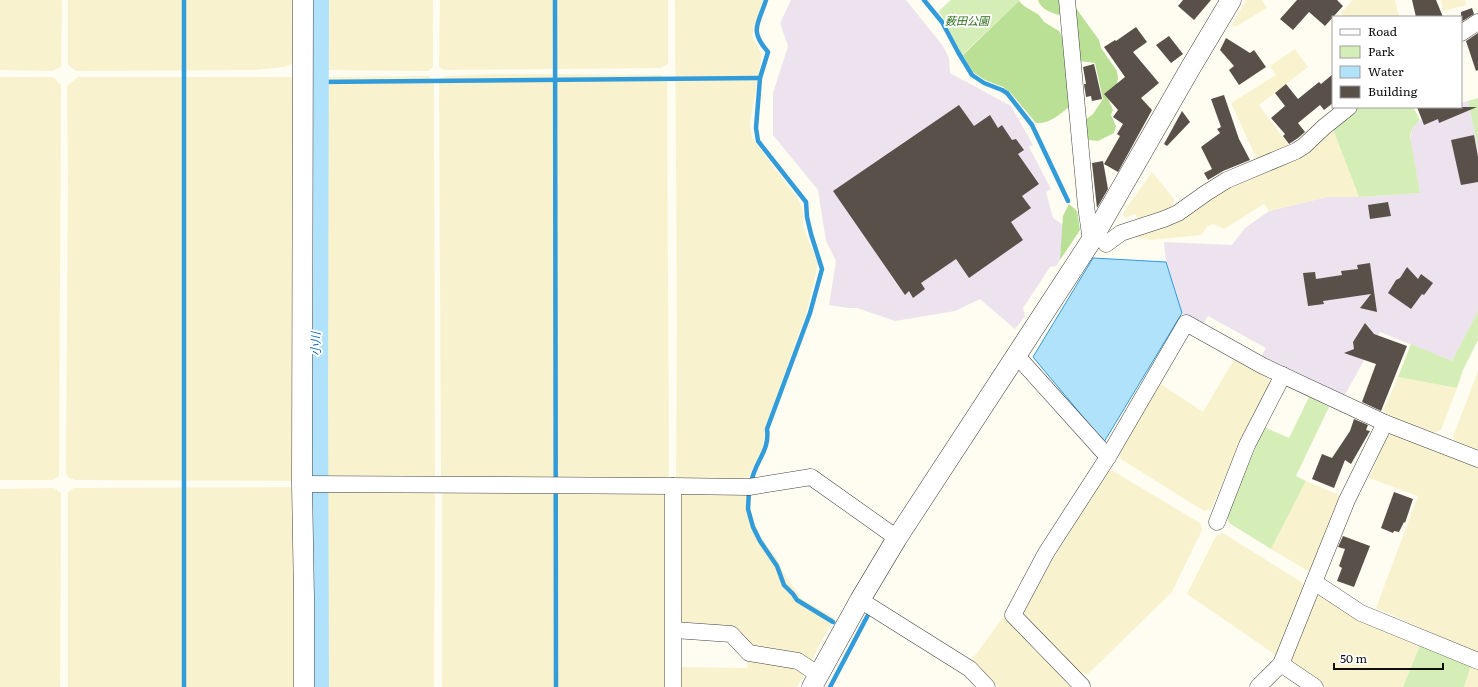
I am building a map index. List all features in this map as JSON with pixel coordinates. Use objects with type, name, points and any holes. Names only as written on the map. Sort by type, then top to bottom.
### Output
[{"type":"street","points":[[303,0],[302,484],[304,687]]},
{"type":"street","points":[[1067,0],[1086,206],[1099,243]]},
{"type":"street","points":[[674,630],[731,634],[749,653],[798,661],[815,681],[896,538],[990,395],[1099,243],[1191,67],[1231,0]]},
{"type":"street","points":[[1462,32],[1478,22]]},
{"type":"street","points":[[1099,243],[1121,233],[1178,213],[1206,192],[1227,180],[1296,151],[1348,108]]},
{"type":"street","points":[[1081,687],[1082,686],[1013,615],[1046,553],[1108,457],[1186,323],[1262,366],[1385,423],[1478,459]]},
{"type":"street","points":[[1017,356],[1108,457]]},
{"type":"street","points":[[1217,522],[1247,445],[1283,375]]},
{"type":"street","points":[[1258,687],[1281,664],[1347,500],[1385,423]]},
{"type":"street","points":[[302,484],[673,486],[749,488],[811,477],[896,538]]},
{"type":"street","points":[[673,486],[673,687]]},
{"type":"street","points":[[1314,582],[1361,613],[1478,661]]},
{"type":"street","points":[[860,600],[970,669],[987,687]]},
{"type":"street","points":[[1281,664],[1315,687]]},
{"type":"shaded area","points":[[0,0],[62,0],[61,67],[52,71],[0,70]]},
{"type":"shaded area","points":[[68,0],[297,0],[297,56],[293,63],[284,67],[255,70],[76,71],[68,65]]},
{"type":"shaded area","points":[[312,0],[433,0],[433,67],[428,71],[311,69]]},
{"type":"shaded area","points":[[440,0],[668,0],[668,64],[660,68],[444,70],[439,67]]},
{"type":"shaded area","points":[[675,0],[763,0],[752,36],[762,55],[750,123],[752,138],[798,199],[803,210],[803,226],[818,264],[807,311],[765,428],[763,447],[749,476],[744,478],[680,483],[676,478],[677,324]]},
{"type":"shaded area","points":[[791,0],[906,0],[943,46],[949,58],[950,73],[1011,106],[1033,145],[1029,147],[1051,189],[1046,192],[1053,218],[1063,225],[1060,260],[1056,266],[1050,267],[1023,308],[1025,316],[1015,329],[980,299],[955,311],[895,321],[857,308],[829,305],[836,261],[826,241],[818,190],[773,135],[773,93],[788,46],[780,23]]},
{"type":"shaded area","points":[[1246,0],[1262,0],[1267,8],[1235,27],[1232,25]]},
{"type":"shaded area","points":[[1353,0],[1395,0],[1399,16],[1343,16],[1341,13]]},
{"type":"shaded area","points":[[1441,0],[1465,0],[1466,5],[1443,11]]},
{"type":"shaded area","points":[[1295,49],[1308,67],[1259,105],[1292,150],[1259,164],[1231,103],[1276,75],[1270,66]]},
{"type":"shaded area","points":[[495,74],[662,75],[667,82],[669,479],[441,477],[439,79],[447,76]]},
{"type":"shaded area","points":[[429,76],[434,83],[435,477],[430,483],[310,480],[312,77]]},
{"type":"shaded area","points":[[0,77],[53,77],[61,85],[59,476],[52,480],[0,480]]},
{"type":"shaded area","points":[[78,77],[290,77],[297,81],[296,477],[290,481],[75,480],[68,477],[66,472],[68,177],[67,86]]},
{"type":"shaded area","points":[[1468,101],[1478,148],[1478,311],[1452,361],[1380,332],[1343,398],[1261,357],[1266,348],[1208,316],[1203,324],[1182,313],[1166,262],[1164,242],[1232,245],[1245,228],[1269,211],[1327,197],[1359,197],[1420,193],[1410,139],[1413,127],[1420,120],[1450,108],[1462,108],[1462,103]]},
{"type":"shaded area","points":[[1331,124],[1359,197],[1327,197],[1269,211],[1264,204],[1224,229],[1213,224],[1208,226],[1201,235],[1151,240],[1133,237]]},
{"type":"shaded area","points":[[1152,172],[1174,199],[1173,211],[1141,223],[1135,214],[1125,218],[1123,213]]},
{"type":"shaded area","points":[[1235,358],[1267,377],[1270,384],[1235,455],[1211,509],[1204,511],[1121,459],[1119,452],[1159,383],[1203,412]]},
{"type":"shaded area","points":[[1478,371],[1478,452],[1455,442],[1453,437]]},
{"type":"shaded area","points":[[1398,377],[1457,388],[1441,430],[1431,434],[1382,414]]},
{"type":"shaded area","points":[[1394,433],[1478,466],[1478,653],[1376,608],[1418,496],[1369,478],[1387,436]]},
{"type":"shaded area","points":[[1106,471],[1113,471],[1200,523],[1202,530],[1172,592],[1088,674],[1078,673],[1024,618],[1023,609]]},
{"type":"shaded area","points":[[1306,481],[1344,497],[1313,569],[1308,571],[1271,549]]},
{"type":"shaded area","points":[[291,487],[296,494],[297,687],[68,687],[68,492],[74,488]]},
{"type":"shaded area","points":[[54,488],[61,493],[60,687],[0,687],[0,489]]},
{"type":"shaded area","points":[[433,489],[435,496],[434,687],[310,687],[312,490]]},
{"type":"shaded area","points":[[684,490],[752,493],[750,510],[760,536],[777,559],[783,572],[802,599],[834,618],[809,665],[679,628],[675,495]]},
{"type":"shaded area","points":[[443,491],[665,491],[670,498],[670,687],[442,687]]},
{"type":"shaded area","points":[[1223,533],[1303,583],[1306,589],[1280,658],[1187,594],[1216,536]]},
{"type":"shaded area","points":[[1320,595],[1420,645],[1403,687],[1324,687],[1293,665],[1290,655],[1314,596]]},
{"type":"shaded area","points":[[1004,616],[1072,684],[1072,687],[998,687],[971,661]]},
{"type":"shaded area","points":[[748,658],[790,663],[805,672],[797,687],[677,687],[677,667],[747,668]]},
{"type":"shaded area","points":[[1471,665],[1478,668],[1478,687],[1464,687]]},
{"type":"green space","name":"薮田公園","points":[[951,0],[1020,0],[962,55],[939,11]]},
{"type":"green space","points":[[1038,0],[1061,0],[1062,16],[1045,9]]},
{"type":"green space","points":[[1019,1],[1024,6],[1039,15],[1044,22],[1059,31],[1066,44],[1067,92],[1070,97],[1069,107],[1054,118],[1041,123],[1036,123],[1010,92],[1003,87],[985,80],[973,72],[963,55]]},
{"type":"green space","points":[[1073,4],[1099,40],[1101,48],[1117,71],[1118,78],[1115,94],[1109,101],[1113,110],[1111,115],[1116,126],[1114,133],[1098,141],[1089,140],[1085,134],[1083,122],[1093,114],[1103,99],[1095,63],[1080,61]]},
{"type":"green space","points":[[1478,98],[1478,148],[1468,101]]},
{"type":"green space","points":[[1352,108],[1414,108],[1420,120],[1413,127],[1410,136],[1420,193],[1359,197],[1331,124]]},
{"type":"green space","points":[[1069,204],[1077,211],[1080,230],[1060,260],[1063,216]]},
{"type":"green space","points":[[1478,311],[1478,340],[1463,370],[1457,388],[1398,377],[1411,344],[1452,361]]},
{"type":"green space","points":[[1309,397],[1329,407],[1296,476],[1306,481],[1271,549],[1229,523],[1227,516],[1264,427],[1289,438]]},
{"type":"green space","points":[[1420,645],[1471,665],[1464,687],[1403,687]]},
{"type":"water","points":[[1093,258],[1166,262],[1182,313],[1104,442],[1033,357]]},
{"type":"building","points":[[1183,0],[1211,0],[1194,20],[1178,6]]},
{"type":"building","points":[[1297,0],[1337,0],[1343,6],[1334,16],[1332,16],[1332,18],[1325,26],[1309,12],[1293,30],[1280,19]]},
{"type":"building","points":[[1412,0],[1436,0],[1443,16],[1416,16]]},
{"type":"building","points":[[1472,8],[1474,14],[1462,21],[1461,12]]},
{"type":"building","points":[[1136,27],[1147,42],[1133,52],[1159,83],[1141,98],[1152,110],[1118,172],[1104,164],[1120,136],[1117,134],[1123,124],[1113,117],[1118,110],[1104,94],[1125,77],[1104,47],[1115,40],[1116,41]]},
{"type":"building","points":[[1478,33],[1478,70],[1476,71],[1466,41]]},
{"type":"building","points":[[1169,36],[1183,54],[1171,63],[1156,45]]},
{"type":"building","points":[[1226,38],[1250,53],[1254,50],[1266,67],[1239,85],[1229,70],[1234,66],[1220,50]]},
{"type":"building","points":[[1094,64],[1102,99],[1092,101],[1091,96],[1086,97],[1084,84],[1086,84],[1083,67]]},
{"type":"building","points":[[1332,75],[1332,104],[1324,110],[1320,105],[1298,123],[1305,132],[1289,144],[1283,136],[1285,134],[1271,118],[1285,106],[1275,93],[1286,84],[1298,99],[1319,82],[1321,84]]},
{"type":"building","points":[[1224,95],[1239,139],[1250,160],[1223,171],[1208,180],[1204,173],[1212,169],[1201,147],[1220,133],[1217,129],[1221,127],[1211,99]]},
{"type":"building","points":[[959,105],[974,126],[990,115],[998,128],[1002,125],[1012,140],[1016,139],[1024,150],[1018,154],[1039,184],[1022,196],[1031,208],[1011,222],[1023,240],[969,278],[956,259],[921,283],[925,289],[913,298],[909,291],[905,295],[833,191]]},
{"type":"building","points":[[1477,107],[1439,123],[1438,119],[1424,125],[1417,108]]},
{"type":"building","points":[[1182,111],[1190,122],[1167,146],[1164,144]]},
{"type":"building","points":[[1474,135],[1478,157],[1478,182],[1461,185],[1451,140]]},
{"type":"building","points":[[1103,161],[1108,189],[1097,208],[1092,163]]},
{"type":"building","points":[[1388,202],[1391,216],[1370,219],[1368,205]]},
{"type":"building","points":[[1370,263],[1377,312],[1360,308],[1371,294],[1323,301],[1324,304],[1308,306],[1303,273],[1315,272],[1316,279],[1342,275],[1341,271],[1358,269],[1357,265]]},
{"type":"building","points":[[1407,267],[1418,279],[1421,274],[1433,283],[1424,295],[1422,294],[1411,309],[1388,293],[1396,280],[1400,278]]},
{"type":"building","points":[[1365,323],[1374,334],[1407,346],[1381,411],[1362,402],[1376,364],[1344,353],[1354,349],[1353,342]]},
{"type":"building","points":[[1354,419],[1368,425],[1366,430],[1370,431],[1351,464],[1345,460],[1334,488],[1312,479],[1322,454],[1332,458],[1350,431]]},
{"type":"building","points":[[1394,492],[1413,499],[1405,523],[1404,522],[1399,532],[1394,531],[1393,533],[1381,528]]},
{"type":"building","points":[[1343,536],[1370,546],[1354,587],[1337,581],[1342,568],[1339,566],[1345,549],[1338,547]]},
{"type":"waterway","points":[[184,0],[184,687]]},
{"type":"waterway","name":"小川","points":[[316,0],[316,687]]},
{"type":"waterway","points":[[555,0],[556,687]]},
{"type":"waterway","points":[[751,483],[766,444],[767,429],[810,313],[822,269],[811,234],[807,217],[806,202],[758,141],[756,128],[760,78],[768,52],[759,38],[757,27],[766,0]]},
{"type":"waterway","points":[[924,0],[942,22],[972,75],[984,83],[1007,93],[1032,125],[1068,201]]},
{"type":"waterway","points":[[316,82],[760,78]]},
{"type":"waterway","points":[[749,490],[748,509],[753,527],[760,541],[777,566],[784,585],[797,600],[833,622]]},
{"type":"waterway","points":[[830,687],[868,615]]}]
